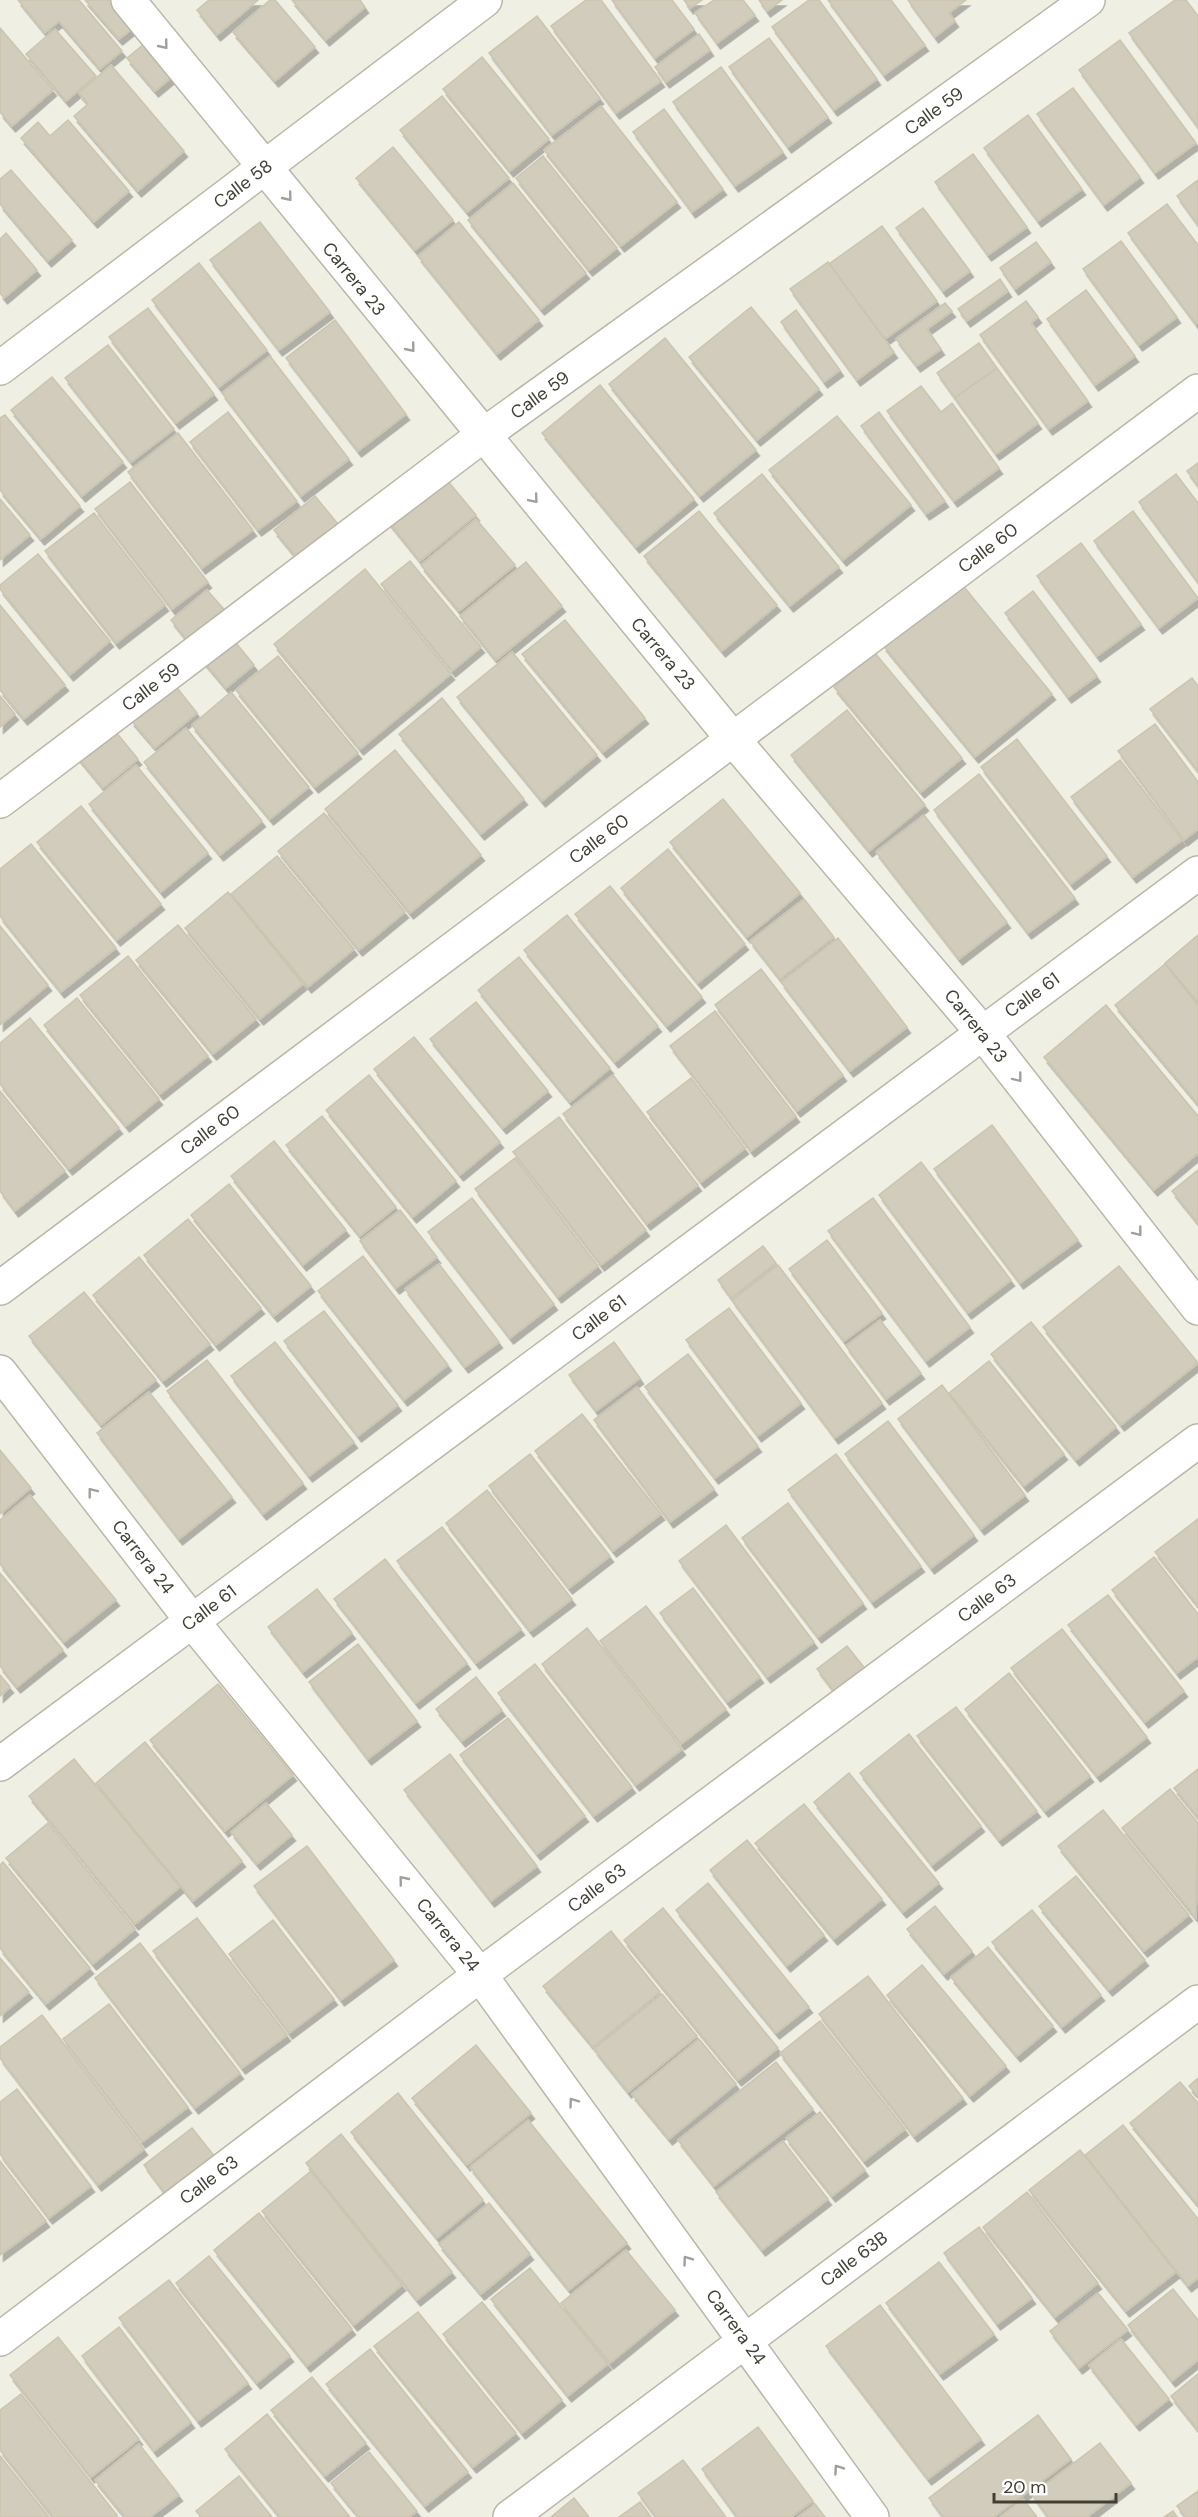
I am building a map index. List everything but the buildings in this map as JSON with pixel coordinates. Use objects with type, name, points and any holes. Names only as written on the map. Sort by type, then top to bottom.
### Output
[{"type":"street","name":"Carrera 23","points":[[128,0],[482,436],[732,738],[982,1032],[1198,1308]]},
{"type":"street","name":"Calle 58","points":[[0,368],[485,0]]},
{"type":"street","name":"Calle 59","points":[[0,801],[482,436],[1088,0]]},
{"type":"street","name":"Calle 60","points":[[0,1288],[1198,391]]},
{"type":"street","name":"Calle 61","points":[[0,1764],[1198,873]]},
{"type":"street","name":"Carrera 24","points":[[0,1372],[192,1621],[480,1975],[872,2517]]},
{"type":"street","name":"Calle 63","points":[[0,2339],[480,1975],[1198,1441]]},
{"type":"street","name":"Calle 63B","points":[[510,2517],[1198,2002]]}]
